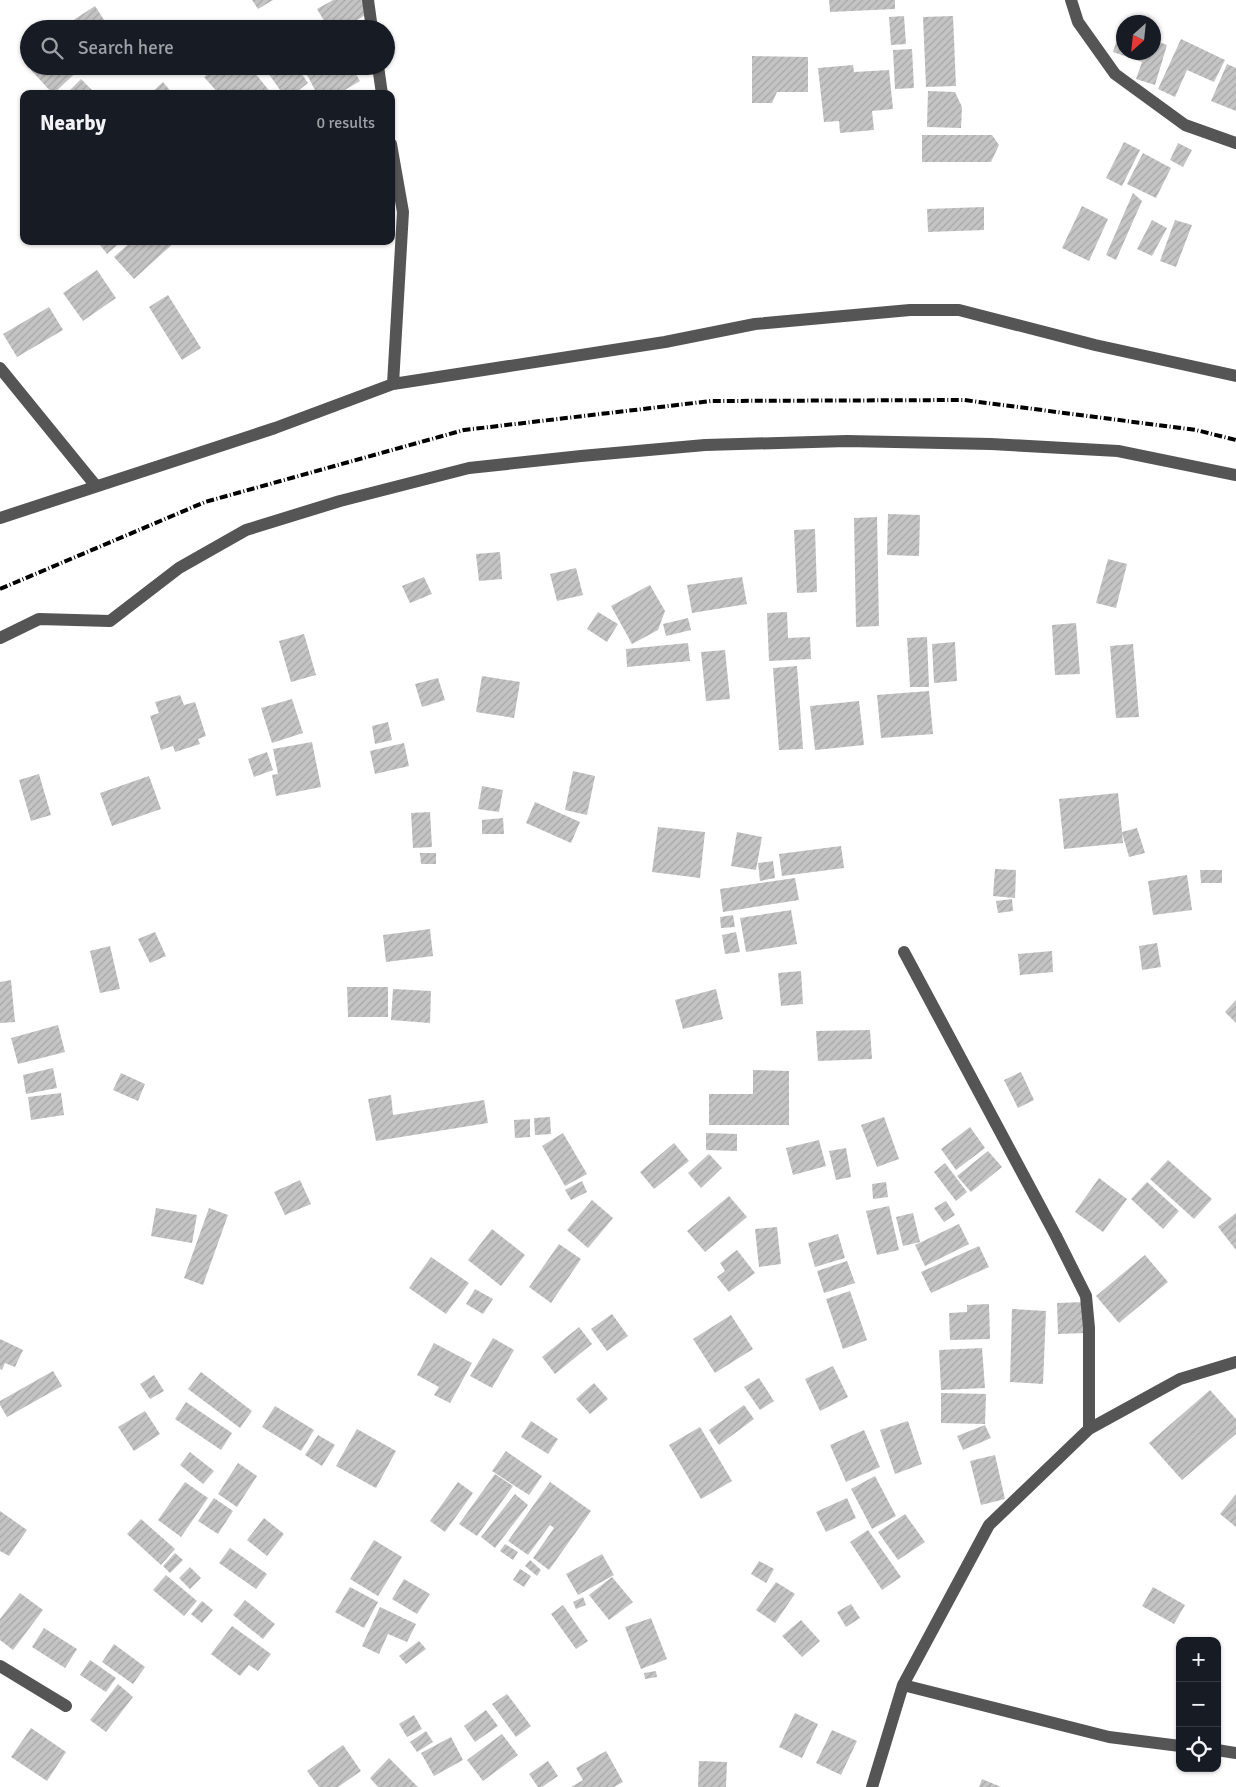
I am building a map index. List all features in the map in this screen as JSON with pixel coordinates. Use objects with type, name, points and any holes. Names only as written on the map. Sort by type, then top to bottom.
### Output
[{"type":"street","points":[[368,0],[371,20]]},
{"type":"street","points":[[1071,0],[1078,22],[1115,74],[1185,125],[1236,143]]},
{"type":"street","points":[[379,75],[381,90]]},
{"type":"street","points":[[393,384],[403,212],[395,167]]},
{"type":"street","points":[[0,518],[275,428],[393,384],[655,343],[756,324],[910,310],[959,310],[1095,345],[1236,376]]},
{"type":"street","points":[[0,368],[96,486]]},
{"type":"street","points":[[0,638],[39,619],[110,622],[179,568],[246,530],[340,501],[469,468],[705,445],[847,441],[991,444],[1118,451],[1236,475]]},
{"type":"street","points":[[904,952],[1056,1236],[1086,1296],[1089,1328],[1089,1429]]},
{"type":"street","points":[[872,1787],[903,1685],[989,1525],[1089,1429],[1180,1378],[1236,1362]]},
{"type":"street","points":[[0,1666],[66,1706]]},
{"type":"street","points":[[903,1685],[1109,1737],[1176,1745]]},
{"type":"street","points":[[1221,1750],[1236,1752]]},
{"type":"building","points":[[252,0],[273,0],[258,9]]},
{"type":"building","points":[[333,0],[365,0],[372,11],[357,20],[324,20],[317,9]]},
{"type":"building","points":[[829,0],[895,0],[895,9],[830,12]]},
{"type":"building","points":[[95,6],[104,20],[74,20]]},
{"type":"building","points":[[904,16],[906,44],[891,45],[889,17]]},
{"type":"building","points":[[953,16],[956,86],[926,87],[923,17]]},
{"type":"building","points":[[1181,39],[1225,60],[1214,82],[1187,70],[1175,97],[1158,89]]},
{"type":"building","points":[[1116,43],[1116,53],[1113,52]]},
{"type":"building","points":[[1161,43],[1167,45],[1155,85],[1136,79],[1142,62],[1136,60],[1161,60]]},
{"type":"building","points":[[912,49],[914,88],[895,89],[893,50]]},
{"type":"building","points":[[752,56],[808,57],[808,92],[777,92],[772,103],[752,103]]},
{"type":"building","points":[[1227,64],[1236,68],[1236,111],[1211,101]]},
{"type":"building","points":[[853,65],[854,72],[889,70],[893,109],[872,111],[874,130],[840,133],[839,121],[824,122],[818,68]]},
{"type":"building","points":[[36,75],[73,75],[57,90],[49,90]]},
{"type":"building","points":[[206,75],[256,75],[269,90],[215,90],[204,77]]},
{"type":"building","points":[[269,75],[302,75],[308,83],[299,90],[280,90]]},
{"type":"building","points":[[307,75],[356,75],[360,81],[345,90],[315,90]]},
{"type":"building","points":[[81,79],[92,90],[70,90]]},
{"type":"building","points":[[163,82],[170,90],[154,90]]},
{"type":"building","points":[[928,91],[955,92],[962,107],[961,128],[927,127]]},
{"type":"building","points":[[922,135],[992,135],[999,145],[991,162],[922,162]]},
{"type":"building","points":[[1124,142],[1140,150],[1122,186],[1106,178]]},
{"type":"building","points":[[1178,143],[1192,150],[1183,167],[1170,160]]},
{"type":"building","points":[[1143,153],[1171,168],[1156,198],[1127,184]]},
{"type":"building","points":[[1133,193],[1142,201],[1116,260],[1106,255]]},
{"type":"building","points":[[1082,206],[1108,219],[1089,261],[1062,248]]},
{"type":"building","points":[[984,207],[984,230],[928,232],[927,209]]},
{"type":"building","points":[[1152,220],[1167,228],[1152,256],[1137,249]]},
{"type":"building","points":[[1175,220],[1192,225],[1176,267],[1160,261]]},
{"type":"building","points":[[100,245],[117,245],[107,254]]},
{"type":"building","points":[[128,245],[172,245],[134,279],[114,257]]},
{"type":"building","points":[[97,270],[116,298],[83,321],[63,293]]},
{"type":"building","points":[[168,295],[201,348],[182,360],[149,307]]},
{"type":"building","points":[[49,307],[63,330],[17,357],[3,334]]},
{"type":"building","points":[[888,514],[920,515],[919,556],[887,555]]},
{"type":"building","points":[[877,517],[879,626],[856,627],[854,518]]},
{"type":"building","points":[[815,529],[817,592],[797,593],[794,530]]},
{"type":"building","points":[[500,552],[502,579],[479,581],[476,554]]},
{"type":"building","points":[[1108,559],[1127,564],[1116,608],[1096,603]]},
{"type":"building","points":[[576,568],[583,595],[557,601],[550,574]]},
{"type":"building","points":[[424,577],[432,594],[410,603],[402,586]]},
{"type":"building","points":[[742,577],[747,604],[692,613],[687,585]]},
{"type":"building","points":[[650,585],[665,611],[658,630],[632,644],[611,606]]},
{"type":"building","points":[[598,612],[618,624],[607,642],[587,629]]},
{"type":"building","points":[[787,612],[788,638],[810,637],[811,659],[769,661],[767,613]]},
{"type":"building","points":[[688,618],[691,630],[666,636],[663,624]]},
{"type":"building","points":[[1076,623],[1080,674],[1055,675],[1052,625]]},
{"type":"building","points":[[304,634],[316,675],[291,682],[279,641]]},
{"type":"building","points":[[927,637],[929,687],[910,687],[907,638]]},
{"type":"building","points":[[955,642],[957,681],[934,683],[932,644]]},
{"type":"building","points":[[688,643],[690,661],[627,667],[626,649]]},
{"type":"building","points":[[1133,644],[1139,717],[1116,718],[1110,646]]},
{"type":"building","points":[[725,650],[730,699],[706,701],[701,652]]},
{"type":"building","points":[[797,666],[803,749],[779,750],[773,668]]},
{"type":"building","points":[[482,676],[520,682],[514,718],[476,712]]},
{"type":"building","points":[[438,678],[445,700],[422,707],[415,684]]},
{"type":"building","points":[[929,691],[933,734],[881,738],[877,695]]},
{"type":"building","points":[[180,695],[184,705],[195,702],[206,736],[198,739],[200,744],[175,752],[173,746],[161,750],[150,716],[159,713],[155,702]]},
{"type":"building","points":[[292,699],[303,733],[272,743],[261,708]]},
{"type":"building","points":[[859,701],[864,745],[815,750],[810,706]]},
{"type":"building","points":[[388,722],[392,740],[375,744],[372,726]]},
{"type":"building","points":[[312,742],[321,787],[276,796],[272,775],[278,774],[273,749]]},
{"type":"building","points":[[404,743],[409,766],[375,774],[370,751]]},
{"type":"building","points":[[267,752],[273,770],[254,777],[248,759]]},
{"type":"building","points":[[573,771],[595,776],[587,815],[565,810]]},
{"type":"building","points":[[39,774],[51,815],[31,821],[19,780]]},
{"type":"building","points":[[149,776],[161,809],[112,826],[100,793]]},
{"type":"building","points":[[482,786],[503,790],[499,812],[478,809]]},
{"type":"building","points":[[1118,793],[1122,832],[1137,828],[1145,853],[1129,857],[1122,833],[1123,843],[1064,849],[1059,799]]},
{"type":"building","points":[[535,802],[580,822],[571,843],[526,823]]},
{"type":"building","points":[[430,812],[432,847],[413,848],[411,813]]},
{"type":"building","points":[[503,818],[504,834],[482,834],[482,820]]},
{"type":"building","points":[[658,827],[705,832],[700,878],[652,872]]},
{"type":"building","points":[[737,832],[762,837],[756,870],[731,866]]},
{"type":"building","points":[[841,846],[844,868],[782,876],[779,854]]},
{"type":"building","points":[[420,853],[436,853],[436,864],[421,864]]},
{"type":"building","points":[[773,861],[775,878],[760,881],[758,863]]},
{"type":"building","points":[[995,869],[1016,870],[1015,898],[993,896]]},
{"type":"building","points":[[1200,870],[1222,870],[1222,883],[1201,883]]},
{"type":"building","points":[[1187,875],[1192,910],[1153,915],[1148,881]]},
{"type":"building","points":[[795,878],[799,900],[723,912],[720,889]]},
{"type":"building","points":[[1012,899],[1013,911],[998,913],[996,901]]},
{"type":"building","points":[[791,910],[797,944],[746,952],[740,918]]},
{"type":"building","points":[[733,915],[735,927],[721,928],[720,917]]},
{"type":"building","points":[[430,929],[433,956],[386,962],[383,935]]},
{"type":"building","points":[[155,932],[166,956],[150,963],[138,939]]},
{"type":"building","points":[[736,932],[740,952],[725,954],[722,935]]},
{"type":"building","points":[[1157,943],[1161,967],[1142,970],[1139,946]]},
{"type":"building","points":[[110,946],[120,989],[100,993],[90,951]]},
{"type":"building","points":[[1052,951],[1053,972],[1020,975],[1018,954]]},
{"type":"building","points":[[801,971],[803,1004],[781,1006],[778,973]]},
{"type":"building","points":[[11,980],[15,1022],[0,1023],[0,982]]},
{"type":"building","points":[[347,987],[388,987],[388,1017],[348,1017]]},
{"type":"building","points":[[393,989],[431,991],[430,1023],[391,1020]]},
{"type":"building","points":[[716,989],[723,1019],[683,1029],[675,1000]]},
{"type":"building","points":[[1236,1000],[1236,1023],[1225,1012]]},
{"type":"building","points":[[58,1025],[65,1052],[18,1064],[11,1038]]},
{"type":"building","points":[[870,1030],[872,1059],[818,1061],[816,1031]]},
{"type":"building","points":[[53,1068],[57,1088],[26,1094],[23,1075]]},
{"type":"building","points":[[753,1070],[789,1071],[789,1125],[709,1125],[709,1094],[753,1094]]},
{"type":"building","points":[[1021,1072],[1034,1100],[1018,1108],[1004,1080]]},
{"type":"building","points":[[121,1073],[145,1084],[138,1101],[113,1090]]},
{"type":"building","points":[[61,1093],[64,1115],[31,1120],[28,1097]]},
{"type":"building","points":[[391,1095],[393,1115],[484,1100],[488,1123],[376,1141],[368,1099]]},
{"type":"building","points":[[550,1117],[551,1134],[535,1135],[534,1118]]},
{"type":"building","points":[[884,1117],[899,1159],[877,1167],[861,1125]]},
{"type":"building","points":[[530,1119],[530,1137],[515,1138],[514,1120]]},
{"type":"building","points":[[970,1127],[985,1148],[956,1170],[941,1149]]},
{"type":"building","points":[[563,1133],[587,1174],[565,1186],[542,1146]]},
{"type":"building","points":[[706,1133],[737,1134],[737,1151],[706,1150]]},
{"type":"building","points":[[819,1140],[826,1166],[793,1175],[786,1148]]},
{"type":"building","points":[[674,1143],[689,1161],[654,1189],[640,1172]]},
{"type":"building","points":[[846,1148],[851,1177],[836,1180],[829,1151]]},
{"type":"building","points":[[988,1151],[1002,1167],[971,1192],[957,1176]]},
{"type":"building","points":[[709,1154],[722,1168],[701,1188],[688,1173]]},
{"type":"building","points":[[1168,1160],[1212,1199],[1194,1219],[1150,1179]]},
{"type":"building","points":[[945,1163],[967,1192],[956,1201],[934,1172]]},
{"type":"building","points":[[1099,1178],[1127,1199],[1103,1232],[1075,1212]]},
{"type":"building","points":[[300,1180],[311,1204],[285,1215],[274,1192]]},
{"type":"building","points":[[582,1181],[587,1192],[571,1200],[565,1190]]},
{"type":"building","points":[[886,1182],[888,1197],[873,1199],[872,1184]]},
{"type":"building","points":[[1147,1182],[1179,1211],[1163,1229],[1131,1199]]},
{"type":"building","points":[[729,1196],[747,1217],[705,1252],[687,1231]]},
{"type":"building","points":[[592,1200],[613,1218],[588,1248],[567,1230]]},
{"type":"building","points":[[946,1201],[955,1215],[944,1222],[934,1208]]},
{"type":"building","points":[[889,1206],[899,1250],[877,1255],[866,1211]]},
{"type":"building","points":[[156,1208],[197,1215],[192,1243],[151,1236]]},
{"type":"building","points":[[209,1208],[228,1215],[203,1285],[184,1278]]},
{"type":"building","points":[[913,1213],[920,1242],[903,1246],[896,1217]]},
{"type":"building","points":[[1236,1213],[1236,1250],[1218,1227]]},
{"type":"building","points":[[959,1224],[969,1244],[925,1266],[915,1245]]},
{"type":"building","points":[[777,1227],[781,1264],[759,1267],[755,1229]]},
{"type":"building","points":[[492,1229],[525,1255],[501,1286],[468,1260]]},
{"type":"building","points":[[838,1234],[845,1258],[815,1267],[808,1243]]},
{"type":"building","points":[[559,1244],[581,1259],[551,1303],[529,1287]]},
{"type":"building","points":[[979,1246],[989,1267],[931,1293],[921,1272]]},
{"type":"building","points":[[737,1250],[755,1273],[729,1292],[717,1277],[725,1271],[720,1263]]},
{"type":"building","points":[[1145,1255],[1168,1282],[1119,1323],[1096,1296]]},
{"type":"building","points":[[431,1257],[469,1283],[446,1314],[409,1288]]},
{"type":"building","points":[[847,1261],[855,1283],[824,1293],[817,1271]]},
{"type":"building","points":[[475,1289],[493,1299],[483,1314],[466,1304]]},
{"type":"building","points":[[850,1291],[867,1340],[843,1349],[826,1299]]},
{"type":"building","points":[[1085,1302],[1086,1333],[1058,1334],[1057,1303]]},
{"type":"building","points":[[989,1304],[990,1339],[950,1340],[949,1313],[967,1312],[967,1305]]},
{"type":"building","points":[[1012,1309],[1046,1311],[1043,1384],[1010,1382]]},
{"type":"building","points":[[612,1314],[628,1336],[607,1351],[591,1329]]},
{"type":"building","points":[[731,1315],[753,1349],[715,1373],[693,1339]]},
{"type":"building","points":[[579,1327],[592,1344],[555,1374],[542,1357]]},
{"type":"building","points":[[493,1338],[514,1350],[492,1388],[470,1376]]},
{"type":"building","points":[[0,1339],[23,1350],[15,1367],[5,1363],[2,1370],[0,1369]]},
{"type":"building","points":[[434,1343],[472,1363],[450,1403],[434,1395],[439,1387],[417,1375]]},
{"type":"building","points":[[982,1348],[985,1388],[941,1390],[939,1350]]},
{"type":"building","points":[[833,1366],[848,1397],[820,1411],[805,1379]]},
{"type":"building","points":[[53,1371],[62,1386],[7,1417],[0,1405],[0,1401]]},
{"type":"building","points":[[201,1372],[252,1411],[240,1428],[188,1389]]},
{"type":"building","points":[[154,1375],[164,1391],[150,1399],[140,1384]]},
{"type":"building","points":[[759,1378],[774,1401],[760,1410],[744,1387]]},
{"type":"building","points":[[594,1383],[608,1399],[590,1414],[576,1399]]},
{"type":"building","points":[[1210,1390],[1236,1419],[1236,1434],[1182,1480],[1149,1443]]},
{"type":"building","points":[[941,1393],[986,1394],[985,1424],[941,1423]]},
{"type":"building","points":[[186,1402],[232,1433],[221,1450],[175,1419]]},
{"type":"building","points":[[744,1405],[754,1419],[719,1445],[709,1430]]},
{"type":"building","points":[[275,1406],[314,1430],[301,1451],[262,1427]]},
{"type":"building","points":[[145,1411],[160,1434],[134,1451],[118,1427]]},
{"type":"building","points":[[531,1421],[558,1439],[548,1454],[521,1437]]},
{"type":"building","points":[[908,1421],[922,1464],[895,1474],[880,1430]]},
{"type":"building","points":[[985,1425],[991,1438],[963,1450],[957,1436]]},
{"type":"building","points":[[700,1427],[732,1481],[701,1499],[669,1445]]},
{"type":"building","points":[[357,1429],[396,1451],[376,1488],[336,1466]]},
{"type":"building","points":[[864,1430],[880,1467],[846,1482],[830,1445]]},
{"type":"building","points":[[318,1435],[335,1445],[322,1466],[305,1455]]},
{"type":"building","points":[[506,1451],[542,1476],[529,1495],[492,1471]]},
{"type":"building","points":[[190,1452],[214,1471],[203,1484],[180,1465]]},
{"type":"building","points":[[995,1455],[1005,1499],[981,1505],[970,1461]]},
{"type":"building","points":[[238,1463],[257,1476],[237,1507],[218,1494]]},
{"type":"building","points":[[495,1474],[513,1486],[477,1536],[459,1524]]},
{"type":"building","points":[[875,1476],[896,1516],[872,1529],[851,1489]]},
{"type":"building","points":[[185,1482],[208,1498],[181,1537],[158,1520]]},
{"type":"building","points":[[458,1482],[473,1493],[445,1532],[430,1521]]},
{"type":"building","points":[[550,1482],[591,1511],[549,1570],[533,1558],[554,1528],[550,1525],[528,1555],[508,1541]]},
{"type":"building","points":[[515,1494],[528,1505],[495,1548],[481,1537]]},
{"type":"building","points":[[1236,1494],[1236,1527],[1220,1514]]},
{"type":"building","points":[[214,1498],[233,1511],[218,1534],[198,1521]]},
{"type":"building","points":[[847,1498],[856,1518],[826,1532],[816,1512]]},
{"type":"building","points":[[0,1511],[27,1530],[9,1556],[0,1551]]},
{"type":"building","points":[[905,1514],[925,1542],[898,1560],[878,1532]]},
{"type":"building","points":[[264,1518],[284,1534],[267,1556],[247,1540]]},
{"type":"building","points":[[141,1519],[175,1549],[161,1565],[127,1534]]},
{"type":"building","points":[[868,1530],[901,1577],[882,1590],[850,1542]]},
{"type":"building","points":[[374,1540],[402,1557],[378,1596],[350,1579]]},
{"type":"building","points":[[505,1544],[518,1552],[513,1560],[500,1551]]},
{"type":"building","points":[[230,1548],[267,1574],[256,1589],[219,1563]]},
{"type":"building","points":[[175,1553],[183,1560],[170,1573],[163,1566]]},
{"type":"building","points":[[602,1554],[614,1575],[578,1595],[566,1574]]},
{"type":"building","points":[[530,1560],[541,1570],[537,1576],[525,1566]]},
{"type":"building","points":[[759,1561],[774,1569],[766,1583],[751,1574]]},
{"type":"building","points":[[190,1567],[201,1578],[190,1589],[179,1578]]},
{"type":"building","points":[[520,1569],[531,1576],[524,1587],[513,1580]]},
{"type":"building","points":[[166,1575],[197,1601],[184,1616],[153,1590]]},
{"type":"building","points":[[612,1577],[633,1602],[609,1620],[589,1595]]},
{"type":"building","points":[[404,1579],[430,1594],[417,1614],[392,1599]]},
{"type":"building","points":[[776,1582],[795,1594],[775,1623],[756,1610]]},
{"type":"building","points":[[350,1587],[378,1602],[364,1628],[335,1612]]},
{"type":"building","points":[[1153,1587],[1185,1605],[1174,1624],[1142,1606]]},
{"type":"building","points":[[20,1593],[43,1610],[13,1650],[0,1640],[0,1619]]},
{"type":"building","points":[[583,1597],[586,1605],[576,1609],[573,1602]]},
{"type":"building","points":[[245,1600],[275,1624],[263,1639],[233,1615]]},
{"type":"building","points":[[202,1601],[213,1610],[202,1623],[191,1614]]},
{"type":"building","points":[[851,1604],[860,1618],[846,1627],[837,1612]]},
{"type":"building","points":[[563,1605],[588,1641],[576,1649],[551,1614]]},
{"type":"building","points":[[380,1607],[416,1624],[407,1642],[388,1634],[379,1654],[362,1646]]},
{"type":"building","points":[[651,1618],[667,1659],[641,1669],[625,1627]]},
{"type":"building","points":[[801,1620],[820,1641],[802,1657],[782,1636]]},
{"type":"building","points":[[232,1626],[271,1654],[258,1671],[249,1665],[240,1676],[211,1654]]},
{"type":"building","points":[[44,1628],[77,1649],[65,1668],[32,1647]]},
{"type":"building","points":[[419,1641],[426,1649],[406,1664],[399,1656]]},
{"type":"building","points":[[114,1644],[145,1667],[133,1684],[102,1662]]},
{"type":"building","points":[[90,1660],[116,1678],[106,1692],[80,1675]]},
{"type":"building","points":[[656,1671],[657,1677],[645,1679],[644,1673]]},
{"type":"building","points":[[118,1684],[133,1697],[106,1732],[90,1720]]},
{"type":"building","points":[[507,1694],[531,1726],[516,1737],[492,1704]]},
{"type":"building","points":[[486,1710],[498,1726],[475,1742],[464,1726]]},
{"type":"building","points":[[795,1713],[818,1724],[802,1758],[779,1747]]},
{"type":"building","points":[[414,1715],[422,1729],[407,1737],[399,1724]]},
{"type":"building","points":[[31,1728],[66,1752],[47,1781],[11,1757]]},
{"type":"building","points":[[832,1730],[857,1741],[841,1775],[816,1763]]},
{"type":"building","points":[[426,1731],[433,1742],[417,1752],[410,1742]]},
{"type":"building","points":[[502,1734],[518,1755],[483,1781],[467,1760]]},
{"type":"building","points":[[451,1737],[463,1760],[434,1776],[421,1753]]},
{"type":"building","points":[[343,1745],[361,1771],[338,1787],[319,1787],[307,1771]]},
{"type":"building","points":[[606,1751],[623,1782],[614,1787],[571,1787],[583,1780],[576,1768]]},
{"type":"building","points":[[389,1758],[418,1787],[378,1787],[370,1778]]},
{"type":"building","points":[[548,1761],[558,1776],[542,1787],[538,1787],[529,1774]]},
{"type":"building","points":[[699,1761],[727,1762],[726,1787],[698,1787]]},
{"type":"building","points":[[982,1779],[1001,1787],[979,1787]]},
{"type":"railway","points":[[0,589],[205,502],[464,430],[711,401],[964,400],[1196,430],[1236,440]]}]
